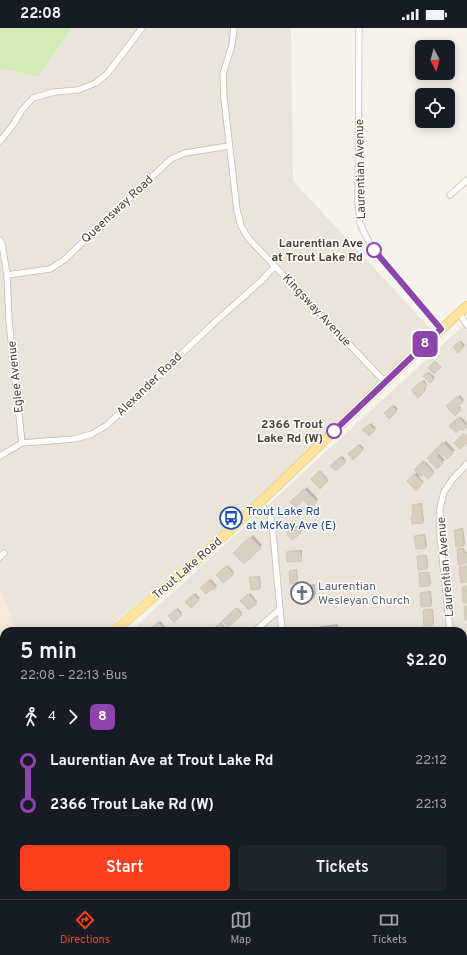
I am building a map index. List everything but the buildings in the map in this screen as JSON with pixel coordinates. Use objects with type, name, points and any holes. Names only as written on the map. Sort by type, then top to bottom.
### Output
[{"type":"main road","name":"Trout Lake Road","points":[[119,627],[202,556],[467,306]]},
{"type":"street","points":[[0,141],[13,125],[22,110],[33,98],[54,92],[78,90],[96,83],[107,74],[142,28]]},
{"type":"street","name":"Kingsway Avenue","points":[[234,28],[232,45],[223,74],[224,98],[236,210],[241,226],[249,239],[385,382]]},
{"type":"street","name":"Laurentian Avenue","points":[[359,28],[358,202],[360,223],[372,248],[441,329]]},
{"type":"street","name":"Queensway Road","points":[[7,274],[50,269],[64,260],[172,159],[185,153],[229,146]]},
{"type":"street","points":[[450,195],[467,180]]},
{"type":"street","name":"Eglee Avenue","points":[[0,240],[7,274],[9,321],[22,443]]},
{"type":"street","name":"Alexander Road","points":[[0,456],[22,443],[74,439],[92,434],[107,425],[215,322],[261,281],[275,266]]},
{"type":"street","points":[[459,314],[467,325]]},
{"type":"street","name":"Laurentian Avenue","points":[[450,627],[440,536],[440,508],[444,492],[452,480],[467,464]]},
{"type":"street","points":[[259,502],[270,515],[272,522],[282,627]]},
{"type":"street","points":[[260,627],[280,609]]},
{"type":"shaded area","points":[[72,28],[291,28],[293,181],[432,330],[216,537],[110,627],[15,627],[0,590],[0,68],[38,77]]},
{"type":"shaded area","points":[[467,322],[467,627],[135,627]]},
{"type":"shaded area","points":[[0,591],[15,627],[0,627]]},
{"type":"green space","points":[[0,28],[72,28],[38,77],[0,68]]},
{"type":"bus line","name":"8","points":[[334,431],[441,329],[374,250]]},
{"type":"place","name":"Laurentian Ave at Trout Lake Rd","points":[[374,250]]},
{"type":"place","name":"2366 Trout Lake Rd (W)","points":[[334,431]]},
{"type":"place","name":"Trout Lake Rd at McKay Ave (E)","points":[[231,518]]},
{"type":"place","name":"Laurentian Wesleyan Church","points":[[302,593]]}]
